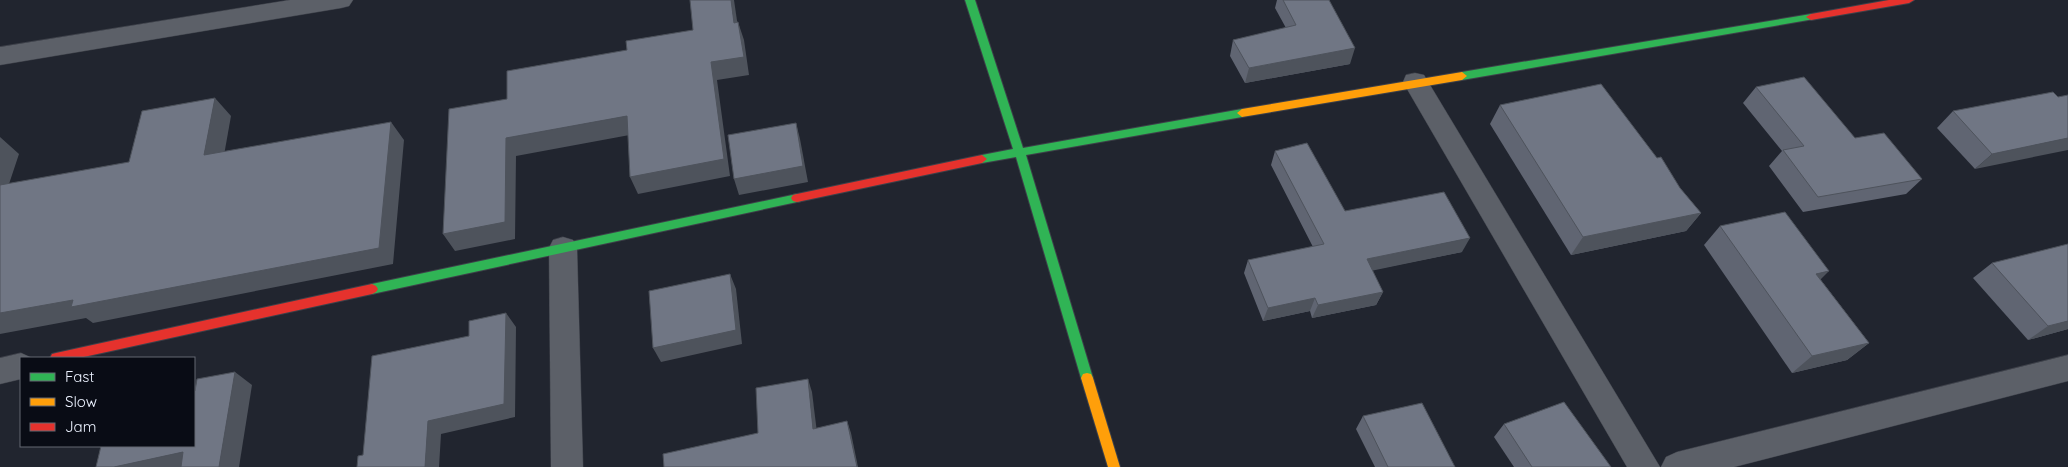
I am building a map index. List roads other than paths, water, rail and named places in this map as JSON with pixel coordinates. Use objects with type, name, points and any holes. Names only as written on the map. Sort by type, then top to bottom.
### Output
[{"type":"street","points":[[0,56],[342,0]]},
{"type":"street","points":[[970,0],[1019,151],[1114,467]]},
{"type":"street","points":[[61,357],[1019,151],[1415,82],[1909,0]]},
{"type":"street","points":[[1415,82],[1644,467]]},
{"type":"street","points":[[562,248],[567,467]]},
{"type":"street","points":[[0,370],[20,366]]},
{"type":"street","points":[[1677,467],[2068,368]]}]
